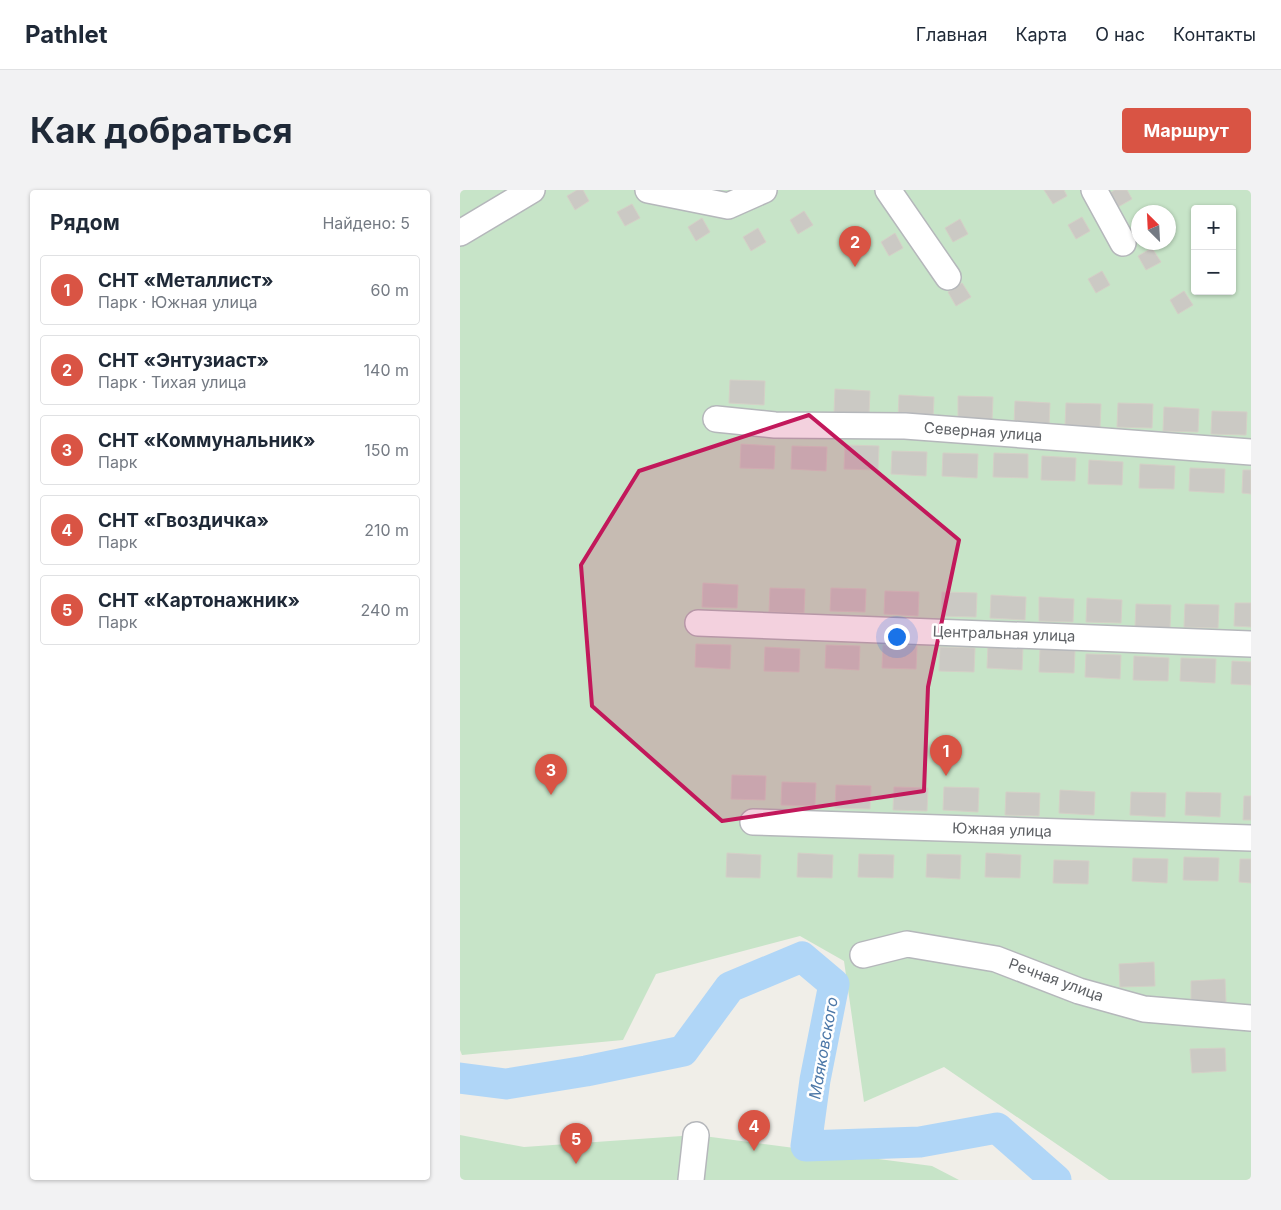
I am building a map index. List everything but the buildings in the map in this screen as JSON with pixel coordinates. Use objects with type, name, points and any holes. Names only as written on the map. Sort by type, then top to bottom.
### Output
[{"type":"street","points":[[460,233],[532,190]]},
{"type":"street","points":[[648,190],[728,206],[764,190]]},
{"type":"street","points":[[888,190],[948,277]]},
{"type":"street","points":[[1094,190],[1123,243]]},
{"type":"street","name":"Северная улица","points":[[716,419],[775,426],[904,426],[1251,452]]},
{"type":"street","name":"Центральная улица","points":[[698,623],[1251,644]]},
{"type":"street","name":"Южная улица","points":[[753,822],[1251,838]]},
{"type":"street","name":"Речная улица","points":[[863,954],[907,944],[916,945],[996,959],[1079,991],[1144,1009],[1251,1018]]},
{"type":"street","points":[[691,1180],[696,1135]]},
{"type":"highlighted area","points":[[809,415],[959,540],[928,687],[924,791],[722,821],[592,706],[581,565],[639,471]]},
{"type":"green space","points":[[460,190],[1251,190],[1251,1180],[1109,1180],[944,1067],[864,1102],[844,961],[800,936],[656,974],[623,1040],[462,1055],[460,1050]]},
{"type":"green space","points":[[460,1135],[524,1147],[696,1135],[932,1166],[959,1180],[460,1180]]},
{"type":"waterway","name":"Маяковского","points":[[460,1078],[506,1084],[586,1071],[683,1051],[730,987],[802,957],[834,984],[815,1080],[806,1146],[920,1142],[997,1128],[1056,1180]]},
{"type":"place","name":"СНТ «Энтузиаст»","points":[[855,267]]},
{"type":"place","name":"СНТ «Металлист»","points":[[946,776]]},
{"type":"place","name":"СНТ «Коммунальник»","points":[[551,795]]},
{"type":"place","name":"СНТ «Гвоздичка»","points":[[754,1151]]},
{"type":"place","name":"СНТ «Картонажник»","points":[[576,1164]]}]
